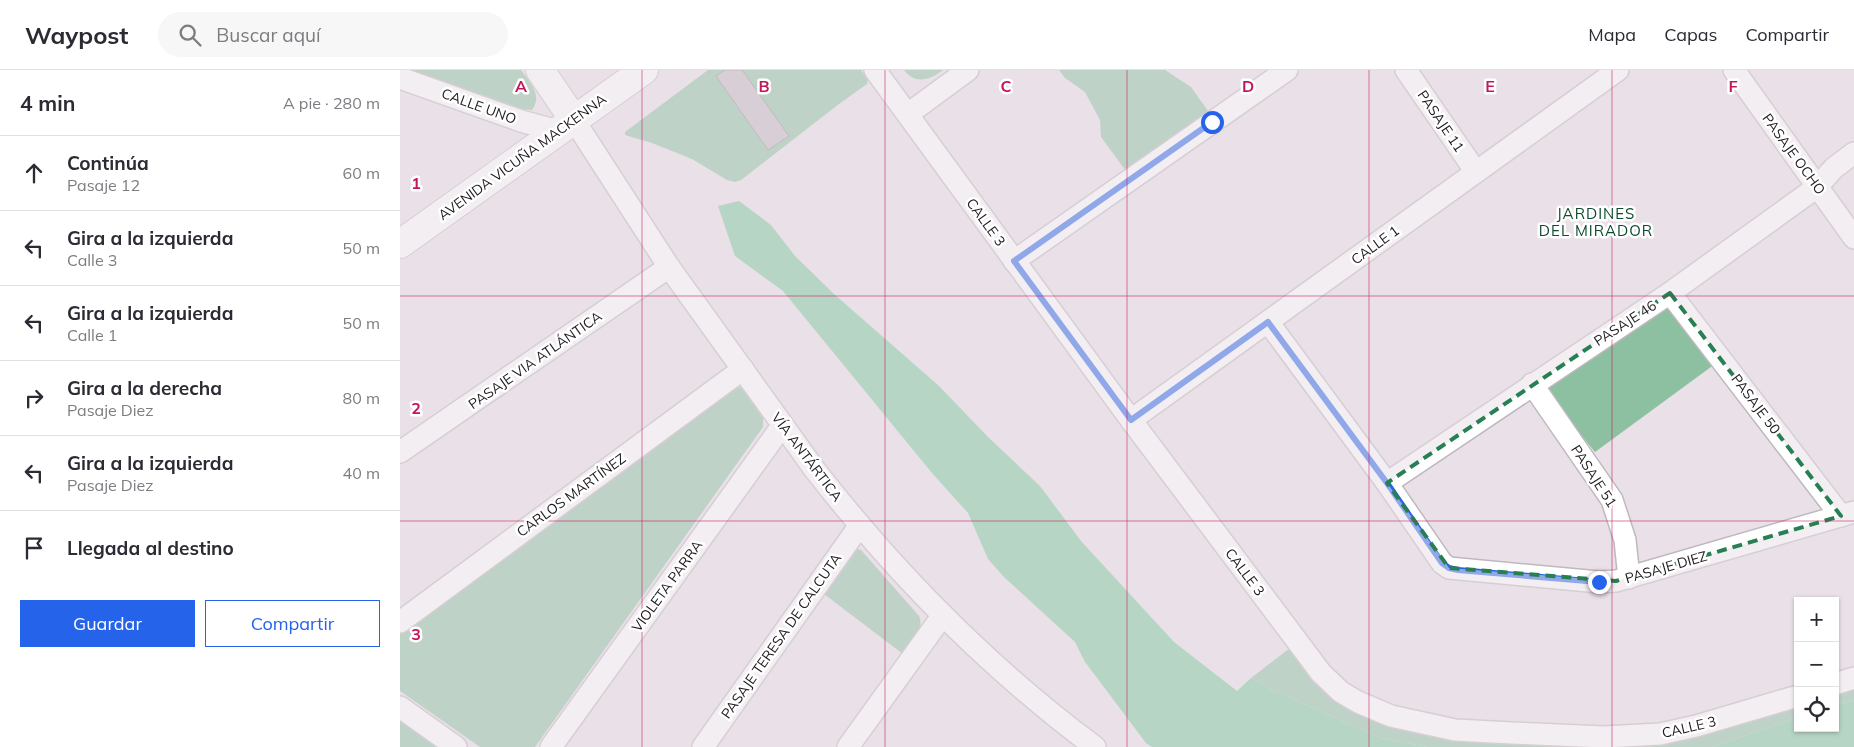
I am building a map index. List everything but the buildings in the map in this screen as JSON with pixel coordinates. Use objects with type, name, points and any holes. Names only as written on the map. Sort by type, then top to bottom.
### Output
[{"type":"street","points":[[540,70],[566,126]]},
{"type":"street","name":"AVENIDA VICUÑA MACKENNA","points":[[400,244],[644,70]]},
{"type":"street","name":"CALLE 3","points":[[875,70],[1131,420],[1321,673],[1340,692],[1391,716],[1455,730],[1594,737],[1660,734],[1696,726],[1794,697]]},
{"type":"street","points":[[908,114],[968,70]]},
{"type":"street","points":[[1014,261],[1287,70]]},
{"type":"street","name":"PASAJE 11","points":[[1406,70],[1476,172]]},
{"type":"street","name":"CALLE 1","points":[[1131,420],[1618,70]]},
{"type":"street","name":"PASAJE OCHO","points":[[1734,70],[1854,238]]},
{"type":"street","name":"CALLE UNO","points":[[400,78],[521,121],[566,126]]},
{"type":"street","name":"VÍA ANTÁRTICA","points":[[566,126],[814,470],[860,525],[942,616],[1051,712],[1095,747]]},
{"type":"street","name":"PASAJE 46","points":[[1387,483],[1670,293],[1817,187],[1834,168],[1854,152]]},
{"type":"street","name":"PASAJE VIA ATLÁNTICA","points":[[400,452],[669,267]]},
{"type":"street","name":"PASAJE 50","points":[[1670,293],[1848,514]]},
{"type":"street","name":"PASAJE DIEZ","points":[[1268,322],[1387,483],[1442,563],[1449,568],[1599,582],[1629,578],[1848,514]]},
{"type":"street","name":"CARLOS MARTÍNEZ","points":[[400,622],[743,369]]},
{"type":"street","name":"PASAJE 51","points":[[1532,384],[1612,500],[1625,540],[1629,578]]},
{"type":"street","name":"VIOLETA PARRA","points":[[551,747],[782,426]]},
{"type":"street","name":"PASAJE TERESA DE CALCUTA","points":[[702,747],[860,525]]},
{"type":"street","points":[[848,747],[942,616]]},
{"type":"street","points":[[1839,683],[1854,678]]},
{"type":"street","points":[[400,707],[456,747]]},
{"type":"highlighted area","points":[[1670,293],[1841,516],[1616,581],[1449,568],[1387,483]]},
{"type":"green space","points":[[408,70],[521,70],[536,94],[535,105],[532,110],[520,109]]},
{"type":"green space","points":[[708,70],[861,70],[868,79],[867,84],[741,180],[735,182],[727,180],[692,159],[652,143],[625,135],[625,132]]},
{"type":"green space","points":[[904,70],[943,70],[928,78],[918,79],[908,75]]},
{"type":"green space","points":[[1059,70],[1165,70],[1191,87],[1208,111],[1126,171],[1101,137],[1100,120],[1085,92],[1065,78]]},
{"type":"green space","points":[[739,201],[771,225],[795,256],[834,294],[939,386],[988,437],[1040,486],[1081,541],[1174,642],[1237,691],[1251,678],[1270,689],[1381,738],[1428,747],[1152,747],[1146,743],[1085,662],[1075,642],[1004,577],[988,559],[968,513],[932,473],[783,291],[735,256],[718,206]]},
{"type":"green space","points":[[1666,307],[1670,307],[1715,364],[1595,452],[1547,394],[1547,384]]},
{"type":"green space","points":[[729,386],[744,388],[763,416],[763,427],[535,747],[480,747],[400,691],[400,628]]},
{"type":"green space","points":[[852,550],[861,550],[919,616],[920,627],[917,637],[903,654],[820,591]]},
{"type":"green space","points":[[1290,648],[1353,706],[1617,742],[1794,702],[1794,718],[1712,747],[1428,747],[1381,738],[1270,689],[1251,678]]},
{"type":"green space","points":[[1854,685],[1854,700],[1839,704],[1839,689]]},
{"type":"green space","points":[[1854,700],[1854,747],[1712,747],[1794,718],[1794,732],[1839,732],[1839,704]]},
{"type":"green space","points":[[400,718],[442,747],[400,747]]},
{"type":"district","name":"JARDINES DEL MIRADOR","points":[[1596,222]]},
{"type":"route","points":[[1212,122],[1014,261],[1131,420],[1268,322],[1387,483],[1442,563],[1449,568],[1458,570],[1599,582]]}]
